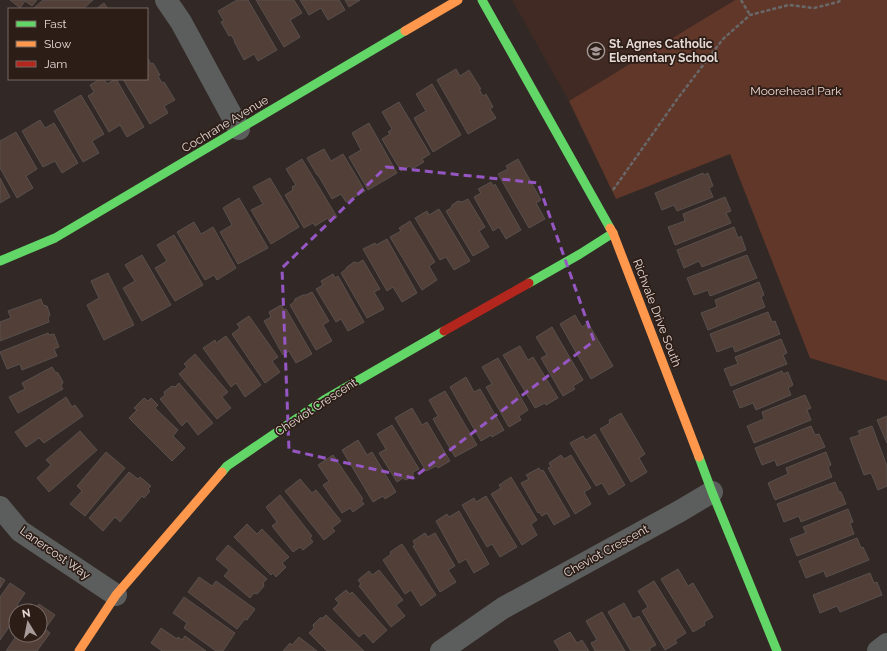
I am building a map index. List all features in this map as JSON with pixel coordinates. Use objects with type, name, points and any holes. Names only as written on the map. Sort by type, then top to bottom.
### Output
[{"type":"street","points":[[166,0],[181,22],[240,129]]},
{"type":"street","name":"Cochrane Avenue","points":[[0,261],[55,238],[458,0]]},
{"type":"street","name":"Richvale Drive South","points":[[482,0],[613,233],[712,492],[777,651]]},
{"type":"street","name":"Cheviot Crescent","points":[[79,651],[116,595],[228,466],[324,400],[580,254],[613,233]]},
{"type":"street","name":"Cheviot Crescent","points":[[441,651],[503,608],[712,492]]},
{"type":"street","name":"Lanercost Way","points":[[0,507],[20,531],[116,595]]},
{"type":"street","points":[[878,651],[887,644]]},
{"type":"path","points":[[741,0],[750,15]]},
{"type":"path","points":[[599,210],[678,98],[723,40],[750,15],[789,5],[814,8],[841,0]]},
{"type":"highlighted area","points":[[386,167],[538,183],[594,341],[413,478],[289,450],[282,268]]},
{"type":"shaded area","name":"St. Agnes Catholic Elementary School","points":[[512,0],[735,0],[569,101]]},
{"type":"green space","name":"Moorehead Park","points":[[735,0],[887,0],[887,381],[810,358],[730,154],[616,199],[569,101]]},
{"type":"building","points":[[10,0],[37,0],[32,6],[25,1],[20,8]]},
{"type":"building","points":[[43,0],[93,0],[84,8],[34,8]]},
{"type":"building","points":[[237,0],[248,0],[277,50],[258,61],[254,54],[244,60],[235,41],[231,35],[229,36],[221,22],[224,21],[218,11]]},
{"type":"building","points":[[256,0],[294,0],[302,13],[290,20],[300,37],[284,47]]},
{"type":"building","points":[[300,0],[339,0],[345,10],[328,20],[321,8],[309,15]]},
{"type":"building","points":[[345,0],[360,0],[349,7]]},
{"type":"building","points":[[104,3],[107,8],[97,8]]},
{"type":"building","points":[[148,59],[151,64],[153,63],[160,75],[158,76],[162,83],[164,82],[175,100],[164,106],[168,113],[150,124],[124,80],[148,80]]},
{"type":"building","points":[[456,69],[460,76],[469,70],[481,89],[479,89],[483,96],[486,94],[493,107],[490,109],[496,118],[468,134],[437,80]]},
{"type":"building","points":[[98,80],[105,80],[107,84],[117,80],[144,127],[127,137],[120,125],[109,132],[88,96],[94,92],[90,85]]},
{"type":"building","points":[[432,84],[461,135],[433,152],[414,118],[426,111],[416,94]]},
{"type":"building","points":[[81,95],[104,134],[92,141],[99,153],[83,162],[54,111]]},
{"type":"building","points":[[399,102],[430,154],[422,159],[424,162],[412,169],[410,166],[401,171],[382,139],[390,134],[388,132],[392,129],[382,112]]},
{"type":"building","points":[[40,120],[45,128],[54,123],[78,163],[62,173],[55,161],[43,167],[22,131]]},
{"type":"building","points":[[369,123],[397,173],[368,190],[349,157],[361,150],[352,133]]},
{"type":"building","points":[[16,132],[37,169],[26,176],[33,188],[17,198],[0,168],[0,141]]},
{"type":"building","points":[[324,149],[331,161],[343,154],[365,191],[346,202],[341,194],[332,199],[307,158]]},
{"type":"building","points":[[302,159],[337,217],[329,221],[328,218],[315,226],[313,223],[304,228],[285,195],[293,190],[292,187],[296,185],[286,169]]},
{"type":"building","points":[[518,159],[541,200],[536,203],[545,219],[529,228],[498,174],[508,169],[506,166]]},
{"type":"building","points":[[703,173],[704,175],[708,173],[713,186],[709,188],[713,197],[677,211],[674,205],[662,210],[655,193]]},
{"type":"building","points":[[0,178],[10,197],[0,203]]},
{"type":"building","points":[[270,178],[299,227],[271,244],[251,210],[263,204],[253,187]]},
{"type":"building","points":[[491,182],[493,186],[495,184],[521,230],[506,239],[499,227],[493,231],[474,197],[481,193],[478,189]]},
{"type":"building","points":[[725,197],[731,211],[726,213],[731,223],[675,245],[668,227],[685,221],[683,214]]},
{"type":"building","points":[[239,198],[268,248],[238,264],[220,232],[232,225],[223,208]]},
{"type":"building","points":[[468,199],[485,227],[479,231],[489,247],[473,256],[446,211],[458,201],[462,202]]},
{"type":"building","points":[[439,209],[470,261],[454,270],[446,257],[440,260],[415,218],[427,211],[429,215]]},
{"type":"building","points":[[410,221],[435,262],[429,266],[437,280],[422,290],[390,237],[401,231],[399,228]]},
{"type":"building","points":[[194,222],[201,234],[213,227],[236,268],[217,280],[214,275],[205,280],[177,232]]},
{"type":"building","points":[[734,227],[738,238],[741,236],[746,250],[702,267],[699,261],[684,268],[677,250]]},
{"type":"building","points":[[174,235],[203,285],[175,301],[155,268],[167,261],[157,245]]},
{"type":"building","points":[[387,239],[417,293],[402,302],[393,287],[387,291],[363,249],[375,243],[376,245]]},
{"type":"building","points":[[142,255],[171,305],[142,321],[123,288],[135,281],[125,265]]},
{"type":"building","points":[[747,255],[757,278],[710,296],[708,290],[694,295],[687,278]]},
{"type":"building","points":[[363,260],[380,289],[374,292],[384,309],[367,318],[341,273],[354,262],[358,263]]},
{"type":"building","points":[[108,273],[134,325],[104,340],[87,305],[99,298],[91,281]]},
{"type":"building","points":[[333,274],[335,278],[338,276],[364,322],[348,331],[341,319],[336,322],[316,289],[323,285],[321,281]]},
{"type":"building","points":[[759,282],[764,295],[761,297],[765,307],[708,330],[701,313],[717,307],[715,300]]},
{"type":"building","points":[[312,292],[329,321],[323,325],[332,341],[316,350],[290,305],[295,299]]},
{"type":"building","points":[[41,299],[43,305],[47,306],[50,315],[48,318],[49,322],[0,341],[0,322],[11,318],[8,311]]},
{"type":"building","points":[[281,305],[284,310],[286,309],[312,354],[296,363],[289,351],[283,355],[264,321],[271,317],[269,312]]},
{"type":"building","points":[[768,312],[772,322],[775,321],[780,334],[735,352],[733,346],[717,352],[710,334]]},
{"type":"building","points":[[575,315],[582,327],[588,323],[613,366],[591,379],[560,324]]},
{"type":"building","points":[[249,316],[278,357],[272,361],[280,372],[265,383],[232,334],[240,328],[237,324]]},
{"type":"building","points":[[552,327],[583,380],[573,386],[575,389],[563,396],[541,358],[547,355],[536,337]]},
{"type":"building","points":[[48,333],[49,335],[54,334],[59,347],[54,349],[57,356],[22,370],[20,364],[7,369],[0,352]]},
{"type":"building","points":[[226,336],[261,385],[245,397],[236,383],[231,387],[203,348],[215,340],[216,343]]},
{"type":"building","points":[[781,339],[787,353],[783,355],[787,364],[731,386],[724,369],[738,364],[735,357]]},
{"type":"building","points":[[520,346],[528,360],[533,357],[558,398],[546,405],[545,403],[535,408],[503,355]]},
{"type":"building","points":[[195,354],[228,392],[222,397],[231,408],[217,419],[179,374],[187,367],[184,364]]},
{"type":"building","points":[[498,358],[528,410],[519,416],[521,420],[509,427],[486,387],[492,384],[482,367]]},
{"type":"building","points":[[52,367],[55,372],[58,373],[63,382],[61,386],[63,389],[18,413],[9,397],[25,389],[22,383]]},
{"type":"building","points":[[782,371],[783,374],[788,372],[793,385],[788,388],[791,395],[756,410],[753,403],[740,408],[733,391]]},
{"type":"building","points":[[466,377],[474,392],[480,389],[504,430],[481,441],[450,387]]},
{"type":"building","points":[[179,383],[213,423],[198,435],[187,421],[182,426],[160,399],[165,395],[164,392],[172,386],[175,387]]},
{"type":"building","points":[[445,391],[477,445],[455,457],[433,419],[438,416],[429,400]]},
{"type":"building","points":[[805,395],[811,408],[807,410],[811,420],[754,443],[747,426],[764,419],[762,412]]},
{"type":"building","points":[[66,397],[72,407],[75,405],[83,416],[44,443],[39,438],[26,447],[15,432]]},
{"type":"building","points":[[144,398],[148,401],[151,398],[158,405],[155,408],[178,430],[173,436],[185,448],[172,461],[129,418],[137,410],[134,408]]},
{"type":"building","points":[[412,408],[422,425],[427,422],[450,461],[438,468],[436,466],[426,471],[395,418]]},
{"type":"building","points":[[621,413],[645,454],[639,458],[647,472],[631,482],[600,429],[610,423],[609,420]]},
{"type":"building","points":[[887,416],[887,443],[877,420]]},
{"type":"building","points":[[392,425],[419,469],[413,472],[413,476],[406,480],[403,478],[397,482],[379,453],[386,449],[377,434]]},
{"type":"building","points":[[811,426],[815,435],[819,434],[825,447],[777,466],[775,460],[762,465],[755,448]]},
{"type":"building","points":[[872,426],[887,466],[887,486],[878,490],[871,473],[864,475],[850,438],[860,435],[858,431]]},
{"type":"building","points":[[80,431],[97,450],[49,492],[37,478],[51,465],[46,460]]},
{"type":"building","points":[[595,434],[625,485],[609,495],[602,483],[596,486],[570,443],[583,436],[586,440]]},
{"type":"building","points":[[358,440],[367,455],[372,452],[396,492],[385,499],[383,496],[373,502],[342,450]]},
{"type":"building","points":[[106,452],[125,468],[85,516],[70,504],[82,491],[77,486]]},
{"type":"building","points":[[826,452],[831,465],[828,467],[832,477],[775,500],[768,483],[788,474],[786,468]]},
{"type":"building","points":[[333,455],[363,499],[361,500],[364,504],[353,512],[350,508],[342,513],[323,485],[329,481],[318,465]]},
{"type":"building","points":[[561,455],[564,459],[571,455],[591,488],[584,492],[591,504],[575,514],[548,468],[551,467],[549,463]]},
{"type":"building","points":[[539,468],[541,471],[543,470],[570,516],[554,525],[547,513],[542,516],[539,512],[538,513],[521,483],[529,479],[526,475]]},
{"type":"building","points":[[129,472],[138,479],[140,477],[151,486],[148,489],[150,491],[144,498],[142,496],[120,522],[115,517],[103,531],[89,518]]},
{"type":"building","points":[[511,477],[537,520],[531,524],[537,535],[522,545],[491,494],[501,488],[499,485]]},
{"type":"building","points":[[300,479],[312,493],[316,490],[341,521],[332,528],[335,531],[324,540],[285,491]]},
{"type":"building","points":[[835,482],[846,504],[801,522],[799,516],[784,522],[777,504]]},
{"type":"building","points":[[280,495],[312,536],[310,538],[313,542],[303,550],[300,547],[293,552],[272,526],[277,522],[266,507]]},
{"type":"building","points":[[486,496],[517,547],[500,557],[492,544],[487,547],[462,505],[474,498],[476,502]]},
{"type":"building","points":[[848,509],[853,522],[850,523],[854,534],[797,556],[790,539],[806,533],[803,527]]},
{"type":"building","points":[[459,511],[489,564],[474,573],[466,559],[459,563],[436,521],[447,514],[449,517]]},
{"type":"building","points":[[247,524],[257,534],[262,529],[289,557],[282,563],[286,567],[276,577],[273,573],[271,575],[234,537]]},
{"type":"building","points":[[425,533],[428,537],[435,533],[455,566],[448,570],[456,582],[440,592],[413,546],[415,545],[413,541]]},
{"type":"building","points":[[857,538],[861,548],[863,547],[869,560],[826,577],[824,571],[806,578],[799,561]]},
{"type":"building","points":[[402,544],[436,595],[421,606],[411,590],[405,594],[383,560],[391,554],[390,552]]},
{"type":"building","points":[[228,545],[267,579],[263,583],[264,586],[257,594],[254,593],[250,598],[224,576],[229,570],[216,559]]},
{"type":"building","points":[[678,569],[688,586],[693,583],[713,617],[704,622],[705,625],[693,632],[661,579]]},
{"type":"building","points":[[379,570],[403,600],[396,605],[405,616],[391,627],[359,586],[361,584],[358,580],[369,571],[372,575]]},
{"type":"building","points":[[870,573],[874,583],[877,582],[882,595],[840,612],[837,606],[820,613],[813,595]]},
{"type":"building","points":[[0,577],[5,580],[0,588]]},
{"type":"building","points":[[199,577],[212,586],[216,581],[255,609],[247,620],[245,619],[237,629],[188,592]]},
{"type":"building","points":[[654,581],[686,633],[675,640],[677,643],[665,650],[642,611],[648,607],[638,591]]},
{"type":"building","points":[[10,583],[25,593],[18,603],[8,603],[8,628],[0,640],[0,597]]},
{"type":"building","points":[[346,590],[350,594],[352,592],[387,630],[373,643],[364,633],[359,637],[333,609],[339,603],[335,599]]},
{"type":"building","points":[[184,597],[235,633],[223,651],[216,651],[184,628],[187,623],[173,613]]},
{"type":"building","points":[[624,603],[633,619],[639,616],[656,645],[650,648],[650,651],[631,651],[608,612]]},
{"type":"building","points":[[48,610],[55,615],[48,625]]},
{"type":"building","points":[[602,612],[625,651],[595,651],[591,643],[597,640],[586,621]]},
{"type":"building","points":[[326,615],[364,651],[327,651],[309,633],[314,628],[313,625],[320,618],[323,618]]},
{"type":"building","points":[[161,628],[177,639],[178,637],[182,640],[185,636],[206,651],[162,651],[151,643]]},
{"type":"building","points":[[570,632],[577,643],[582,640],[589,651],[560,651],[554,641]]},
{"type":"building","points":[[299,637],[317,651],[283,651],[290,643],[292,645]]},
{"type":"building","points":[[12,643],[43,643],[37,651],[6,651]]},
{"type":"traffic: fast","points":[[482,0],[610,228]]},
{"type":"traffic: fast","points":[[0,261],[55,238],[405,31]]},
{"type":"traffic: fast","points":[[529,283],[613,233]]},
{"type":"traffic: fast","points":[[222,472],[227,466],[324,400],[444,331]]},
{"type":"traffic: fast","points":[[699,457],[777,651]]},
{"type":"traffic: slow","points":[[405,31],[458,0]]},
{"type":"traffic: slow","points":[[610,228],[699,457]]},
{"type":"traffic: slow","points":[[79,651],[116,595],[222,472]]},
{"type":"traffic: jam","points":[[444,331],[529,283]]},
{"type":"place","name":"St. Agnes Catholic Elementary School","points":[[596,51]]}]
